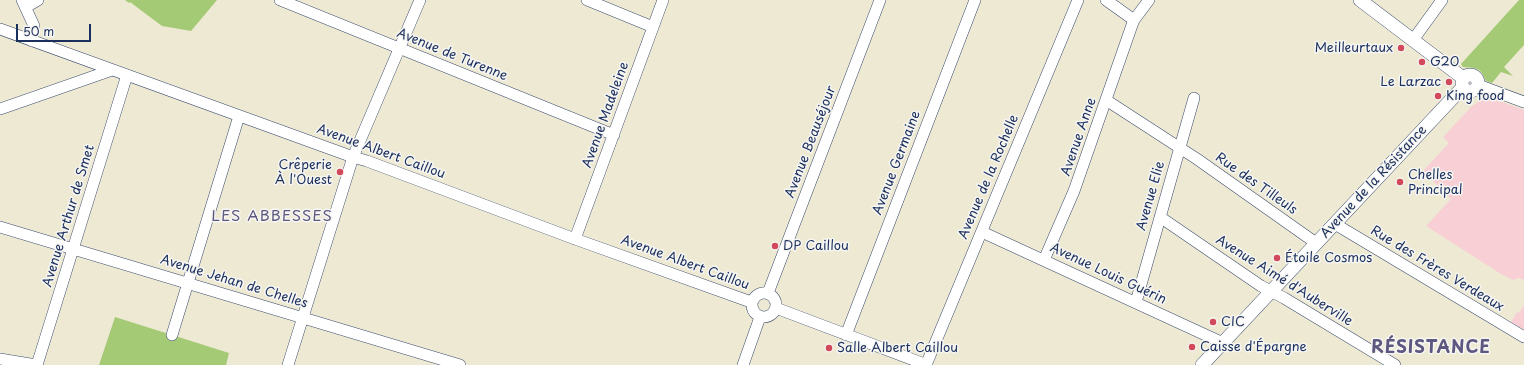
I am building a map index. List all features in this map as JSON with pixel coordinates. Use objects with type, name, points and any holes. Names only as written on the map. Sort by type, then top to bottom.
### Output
[{"type":"street","points":[[32,41],[34,26],[24,4],[38,0]]},
{"type":"street","name":"Avenue de Turenne","points":[[280,0],[614,135]]},
{"type":"street","points":[[288,365],[353,157],[420,0]]},
{"type":"street","points":[[587,0],[653,27]]},
{"type":"street","name":"Avenue Madeleine","points":[[575,239],[663,0]]},
{"type":"street","name":"Avenue Beauséjour","points":[[768,293],[880,0]]},
{"type":"street","name":"Avenue Germaine","points":[[846,335],[975,0]]},
{"type":"street","name":"Avenue de la Rochelle","points":[[927,365],[1078,0]]},
{"type":"street","points":[[1106,0],[1134,20]]},
{"type":"street","name":"Avenue Anne","points":[[1044,260],[1074,191],[1134,20],[1149,0]]},
{"type":"street","points":[[1360,0],[1413,40],[1463,82],[1467,91],[1473,91],[1478,85],[1524,102]]},
{"type":"street","points":[[1413,40],[1442,0]]},
{"type":"street","name":"Avenue Albert Caillou","points":[[0,29],[353,157],[368,161],[575,239],[751,302]]},
{"type":"street","points":[[0,109],[112,70]]},
{"type":"street","name":"Avenue Arthur de Smet","points":[[37,365],[127,75]]},
{"type":"street","name":"Avenue de la Résistance","points":[[1202,365],[1335,224],[1463,82]]},
{"type":"street","name":"Avenue Elie","points":[[1136,302],[1194,98]]},
{"type":"street","name":"Rue des Tilleuls","points":[[1106,100],[1180,147],[1316,243]]},
{"type":"street","points":[[172,335],[239,116]]},
{"type":"street","name":"Avenue Aimé d'Auberville","points":[[1160,217],[1271,292],[1284,298],[1395,365]]},
{"type":"street","name":"Rue des Frères Verdeaux","points":[[1335,224],[1524,337]]},
{"type":"street","name":"Avenue Jehan de Chelles","points":[[0,227],[460,365]]},
{"type":"street","name":"Avenue Louis Guérin","points":[[982,232],[1223,343]]},
{"type":"street","points":[[768,293],[775,300],[776,308],[768,317],[760,317],[754,313],[751,302],[758,294],[768,293]]},
{"type":"street","points":[[776,308],[927,365]]},
{"type":"street","points":[[743,365],[760,317]]},
{"type":"street","points":[[0,359],[37,365]]},
{"type":"shaded area","points":[[1491,98],[1524,110],[1524,280],[1519,278],[1513,280],[1501,274],[1426,226],[1451,199],[1423,171],[1449,143],[1443,137],[1471,107],[1481,100]]},
{"type":"shaded area","points":[[1524,305],[1524,330],[1511,322],[1517,312],[1519,313]]},
{"type":"green space","points":[[125,0],[217,0],[191,31],[162,26],[130,2],[129,3]]},
{"type":"green space","points":[[1519,0],[1524,0],[1524,45],[1504,67],[1513,76],[1501,72],[1492,83],[1486,81],[1479,70],[1463,67],[1461,64]]},
{"type":"green space","points":[[115,317],[229,353],[226,365],[99,365]]},
{"type":"place","name":"Meilleurtaux","points":[[1401,48]]},
{"type":"place","name":"G20","points":[[1422,62]]},
{"type":"place","name":"Le Larzac","points":[[1449,82]]},
{"type":"place","name":"King food","points":[[1438,96]]},
{"type":"place","name":"Crêperie À l'Ouest","points":[[340,172]]},
{"type":"place","name":"Chelles Principal","points":[[1400,182]]},
{"type":"place","name":"DP Caillou","points":[[775,246]]},
{"type":"place","name":"Étoile Cosmos","points":[[1277,258]]},
{"type":"place","name":"CIC","points":[[1213,322]]},
{"type":"place","name":"Caisse d'Épargne","points":[[1192,347]]},
{"type":"place","name":"Salle Albert Caillou","points":[[829,348]]},
{"type":"district","name":"LES ABBESSES","points":[[272,217]]},
{"type":"district","name":"RÉSISTANCE","points":[[1431,348]]}]
